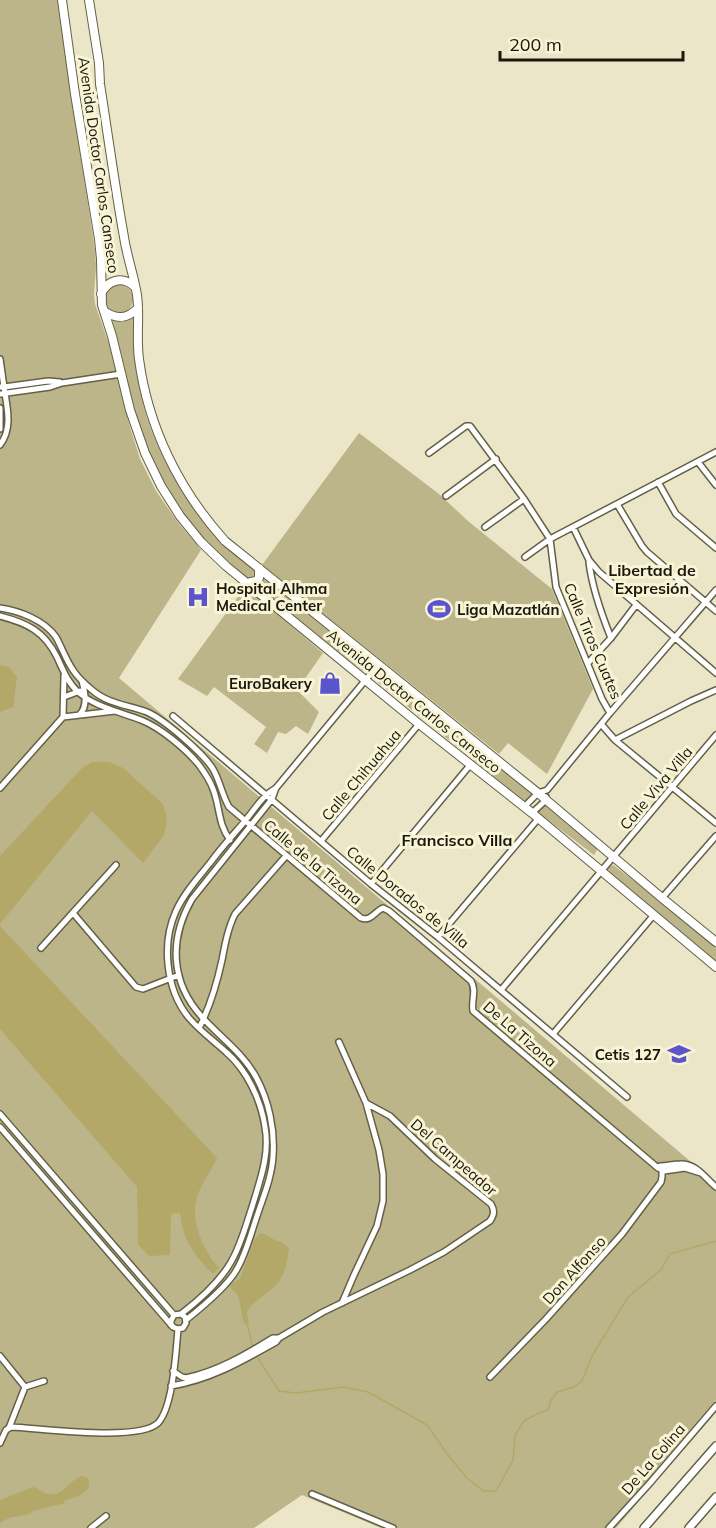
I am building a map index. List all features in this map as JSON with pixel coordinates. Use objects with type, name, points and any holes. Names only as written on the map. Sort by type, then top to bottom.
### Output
[{"type":"main road","name":"Avenida Doctor Carlos Canseco","points":[[63,0],[75,94],[99,239],[101,294],[104,311],[140,440],[160,486],[170,502],[190,530],[220,560],[535,816],[716,968]]},
{"type":"main road","name":"Avenida Doctor Carlos Canseco","points":[[89,0],[123,236],[136,288],[137,341],[141,377],[163,447],[176,474],[199,509],[225,541],[238,552],[546,800],[716,942]]},
{"type":"main road","points":[[101,294],[107,285],[117,280],[127,281],[136,288]]},
{"type":"main road","points":[[104,311],[123,318],[138,308]]},
{"type":"main road","points":[[220,560],[226,551],[238,552]]},
{"type":"main road","points":[[247,583],[259,578],[259,568]]},
{"type":"street","points":[[0,359],[8,426],[0,445]]},
{"type":"street","points":[[3,394],[121,374]]},
{"type":"street","points":[[2,387],[48,381],[62,383]]},
{"type":"street","points":[[0,408],[0,427],[8,426]]},
{"type":"street","name":"Calle Tiros Cuates","points":[[429,453],[468,425],[496,459],[524,499],[550,539],[556,587],[602,699],[610,713]]},
{"type":"street","points":[[525,557],[550,539],[716,452]]},
{"type":"street","points":[[446,496],[496,459]]},
{"type":"street","points":[[698,462],[716,485]]},
{"type":"street","points":[[658,482],[675,514],[716,548]]},
{"type":"street","points":[[485,527],[524,499]]},
{"type":"street","points":[[616,504],[647,552],[716,610]]},
{"type":"street","points":[[573,527],[589,560],[599,572],[716,673]]},
{"type":"street","points":[[589,560],[590,574],[600,610],[611,638]]},
{"type":"street","points":[[524,807],[538,794],[547,790],[716,590]]},
{"type":"street","points":[[588,663],[636,605]]},
{"type":"street","points":[[0,608],[31,617],[51,632],[73,670],[96,694],[113,703],[146,712],[163,721],[211,766],[226,802],[251,826]]},
{"type":"street","points":[[0,615],[28,625],[40,634],[77,691],[115,711],[153,726],[191,757],[199,765],[213,789],[224,831],[235,846]]},
{"type":"street","points":[[0,1128],[173,1327],[183,1328],[186,1320],[216,1293],[237,1269],[267,1188],[273,1143],[262,1091],[249,1066],[204,1019],[187,997],[177,965],[180,924],[192,899],[272,799],[276,788],[378,665]]},
{"type":"street","points":[[0,788],[63,717],[64,673]]},
{"type":"street","points":[[79,715],[85,709],[82,681]]},
{"type":"street","points":[[615,740],[716,690]]},
{"type":"street","points":[[64,697],[77,691]]},
{"type":"street","points":[[85,694],[96,694]]},
{"type":"street","points":[[63,717],[115,711]]},
{"type":"street","name":"Calle Dorados de Villa","points":[[173,716],[627,1097]]},
{"type":"street","name":"Calle Chihuahua","points":[[321,841],[419,724]]},
{"type":"street","points":[[601,724],[615,740],[716,823]]},
{"type":"street","name":"Calle Viva Villa","points":[[601,871],[716,735]]},
{"type":"street","points":[[371,884],[471,764]]},
{"type":"street","points":[[171,1325],[171,1321],[210,1288],[231,1263],[264,1169],[267,1116],[244,1073],[229,1054],[189,1019],[181,1007],[170,978],[168,942],[175,913],[186,894],[266,794],[276,788]]},
{"type":"street","points":[[438,937],[535,816],[546,800],[547,790]]},
{"type":"street","points":[[218,807],[226,802]]},
{"type":"street","name":"Calle de la Tizona","points":[[251,826],[361,918],[370,919],[383,908],[389,910]]},
{"type":"street","points":[[662,898],[716,836]]},
{"type":"street","points":[[198,1028],[204,1019],[217,979],[230,923],[235,914],[286,856]]},
{"type":"street","points":[[41,948],[116,865]]},
{"type":"street","points":[[501,990],[601,871]]},
{"type":"street","name":"De La Tizona","points":[[389,910],[471,981],[475,991],[473,1011],[660,1168]]},
{"type":"street","points":[[73,913],[136,987],[142,989],[179,975]]},
{"type":"street","points":[[553,1034],[653,916]]},
{"type":"street","points":[[339,1042],[366,1103],[383,1174],[383,1201],[377,1226],[342,1303]]},
{"type":"street","name":"Del Campeador","points":[[173,1371],[182,1377],[198,1375],[276,1342],[279,1338],[342,1303],[444,1252],[494,1216],[491,1204],[435,1159],[390,1116],[366,1103]]},
{"type":"street","points":[[0,1114],[107,1237],[186,1320]]},
{"type":"street","points":[[39,1173],[46,1167]]},
{"type":"street","points":[[660,1168],[685,1168],[701,1173],[716,1187]]},
{"type":"street","name":"Don Alfonso","points":[[490,1377],[546,1319],[622,1234],[661,1182],[660,1168]]},
{"type":"street","points":[[100,1242],[107,1237]]},
{"type":"street","points":[[9,1428],[114,1433],[144,1431],[157,1425],[167,1406],[178,1329]]},
{"type":"street","name":"Del Campeador","points":[[171,1386],[185,1384],[233,1367],[252,1353]]},
{"type":"street","points":[[0,1356],[25,1387]]},
{"type":"street","points":[[25,1387],[44,1381]]},
{"type":"street","points":[[0,1443],[9,1428],[25,1387]]},
{"type":"street","name":"De La Colina","points":[[609,1528],[716,1406]]},
{"type":"street","points":[[644,1528],[716,1446]]},
{"type":"street","points":[[312,1494],[393,1528]]},
{"type":"street","points":[[689,1528],[716,1497]]},
{"type":"street","points":[[91,1528],[106,1516]]},
{"type":"shaded area","points":[[0,0],[57,0],[95,250],[95,304],[111,350],[140,459],[156,491],[201,550],[119,678],[716,1183],[716,1411],[616,1528],[381,1528],[302,1495],[254,1528],[0,1528]]},
{"type":"shaded area","points":[[119,285],[129,289],[133,299],[129,309],[119,313],[109,309],[105,299],[109,289]]},
{"type":"shaded area","points":[[133,317],[137,368],[147,418],[163,456],[183,492],[208,526],[237,556],[373,662],[364,672],[220,557],[194,529],[170,494],[142,438],[133,410],[112,319],[123,322]]},
{"type":"shaded area","name":"Liga Mazatlán","points":[[359,433],[439,494],[468,521],[552,589],[593,689],[547,774],[508,743],[499,754],[262,565]]},
{"type":"shaded area","points":[[245,587],[323,653],[297,690],[319,712],[308,734],[296,726],[286,734],[278,732],[267,753],[254,744],[266,727],[214,687],[207,696],[178,679]]},
{"type":"shaded area","points":[[0,665],[9,667],[17,677],[13,707],[0,712]]},
{"type":"shaded area","points":[[375,671],[390,678],[536,794],[525,802],[380,684],[371,676]]},
{"type":"shaded area","points":[[92,762],[109,762],[123,768],[163,804],[167,819],[164,835],[143,863],[92,811],[0,924],[0,856],[82,768]]},
{"type":"shaded area","points":[[545,803],[600,845],[594,855],[536,811]]},
{"type":"shaded area","points":[[613,865],[716,945],[716,963],[610,873],[608,869]]},
{"type":"shaded area","points":[[0,926],[217,1158],[199,1192],[195,1206],[199,1235],[219,1268],[213,1274],[200,1261],[189,1244],[180,1213],[171,1214],[170,1255],[149,1256],[138,1245],[137,1187],[0,1029]]},
{"type":"shaded area","points":[[260,1233],[282,1242],[289,1249],[288,1257],[280,1280],[248,1309],[249,1323],[244,1324],[238,1295],[229,1286],[240,1279],[254,1240]]},
{"type":"shaded area","points":[[82,1476],[88,1479],[89,1487],[80,1495],[64,1501],[65,1503],[9,1518],[0,1523],[0,1500],[34,1487],[46,1493],[58,1493]]},
{"type":"waterway","points":[[256,1355],[279,1391],[296,1393],[343,1387],[368,1392],[427,1425],[466,1477],[483,1491],[496,1491],[513,1460],[515,1435],[524,1421],[548,1410],[557,1392],[574,1387],[582,1381],[592,1356],[628,1297],[661,1270],[670,1254],[716,1241]]},
{"type":"waterway","points":[[247,1323],[253,1348]]},
{"type":"place","name":"Hospital Alhma Medical Center","points":[[198,597]]},
{"type":"place","name":"Liga Mazatlán","points":[[439,609]]},
{"type":"place","name":"EuroBakery","points":[[330,683]]},
{"type":"place","name":"Cetis 127","points":[[679,1054]]},
{"type":"district","name":"Libertad de Expresión","points":[[652,579]]},
{"type":"district","name":"Francisco Villa","points":[[457,840]]}]
